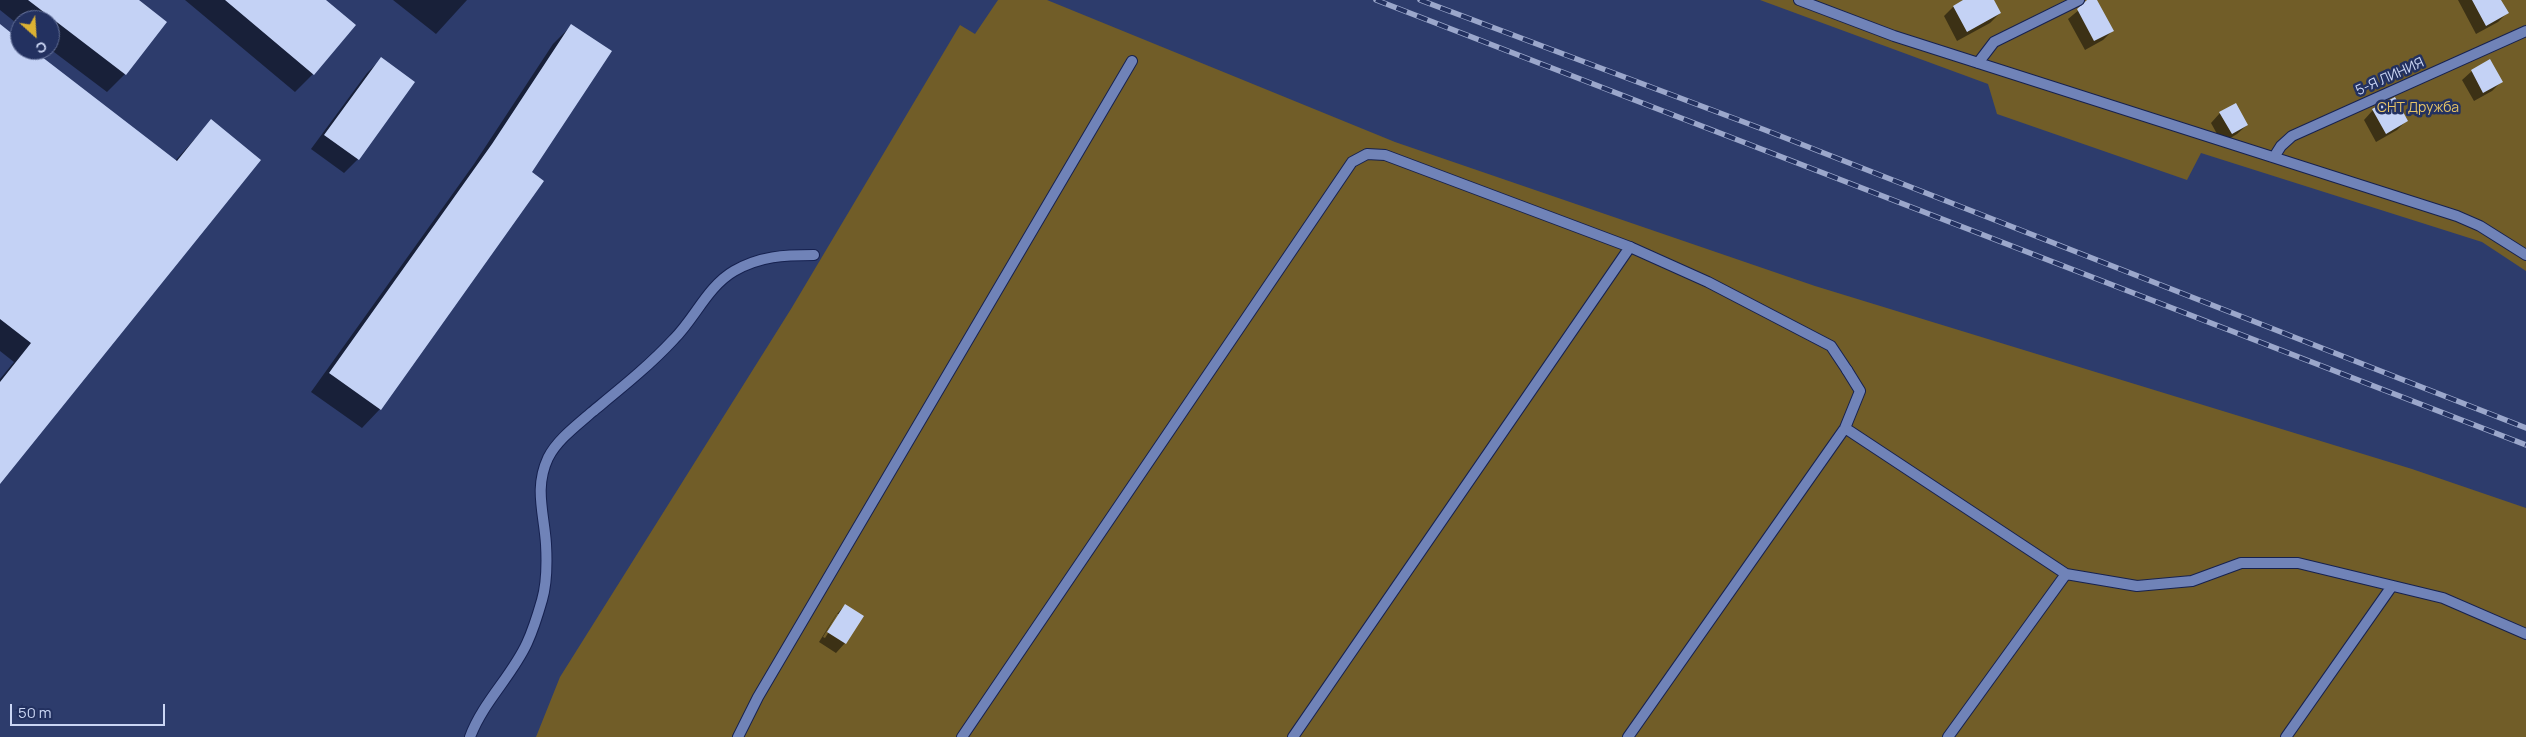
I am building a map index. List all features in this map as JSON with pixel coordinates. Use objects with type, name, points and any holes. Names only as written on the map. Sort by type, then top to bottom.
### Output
[{"type":"street","points":[[1799,0],[1894,36],[2458,216],[2480,226],[2526,255]]},
{"type":"street","points":[[1978,63],[1994,42],[2079,0]]},
{"type":"street","name":"5-Я ЛИНИЯ","points":[[2274,157],[2281,146],[2292,136],[2526,32]]},
{"type":"street","points":[[738,737],[758,697],[1132,61]]},
{"type":"street","points":[[962,737],[1352,162],[1368,154],[1385,155],[1630,247],[1708,282],[1831,346],[1860,391],[1845,428],[1628,737]]},
{"type":"street","points":[[1293,737],[1630,247]]},
{"type":"street","points":[[470,737],[494,694],[527,643],[542,599],[546,569],[546,542],[540,502],[540,476],[549,456],[566,435],[675,339],[697,313],[714,287],[732,272],[759,259],[780,255],[814,255]]},
{"type":"street","points":[[1845,428],[2066,574],[2137,586],[2192,581],[2241,563],[2298,564],[2443,598],[2526,634]]},
{"type":"street","points":[[1948,737],[2066,574]]},
{"type":"street","points":[[2286,737],[2392,586]]},
{"type":"green space","points":[[998,0],[1047,0],[1395,142],[1815,286],[2412,469],[2526,508],[2526,737],[536,737],[560,677],[791,309],[960,25],[975,34]]},
{"type":"green space","name":"СНТ Дружба","points":[[1760,0],[2526,0],[2526,271],[2482,242],[2201,153],[2187,180],[1997,114],[1988,84]]},
{"type":"building","points":[[28,0],[139,0],[167,22],[126,75],[60,24],[60,10],[41,10]]},
{"type":"building","points":[[225,0],[326,0],[356,25],[314,75]]},
{"type":"building","points":[[1963,0],[1994,0],[2001,13],[1967,32],[1953,6]]},
{"type":"building","points":[[2087,0],[2097,0],[2114,31],[2094,41],[2077,9]]},
{"type":"building","points":[[2472,0],[2501,0],[2509,13],[2486,26]]},
{"type":"building","points":[[0,24],[10,32],[10,60],[46,60],[177,161],[211,119],[261,160],[0,484],[0,382],[31,343],[0,319]]},
{"type":"building","points":[[571,24],[612,51],[532,172],[544,181],[381,410],[329,373],[492,144]]},
{"type":"building","points":[[381,57],[415,82],[359,160],[324,135]]},
{"type":"building","points":[[2490,59],[2503,82],[2483,93],[2471,70]]},
{"type":"building","points":[[2395,97],[2408,121],[2386,134],[2372,109]]},
{"type":"building","points":[[2236,103],[2248,125],[2232,134],[2219,112]]},
{"type":"building","points":[[845,604],[864,616],[846,644],[827,632]]},
{"type":"railway","points":[[1376,0],[2526,445]]},
{"type":"railway","points":[[1420,0],[1765,130],[2526,428]]}]
